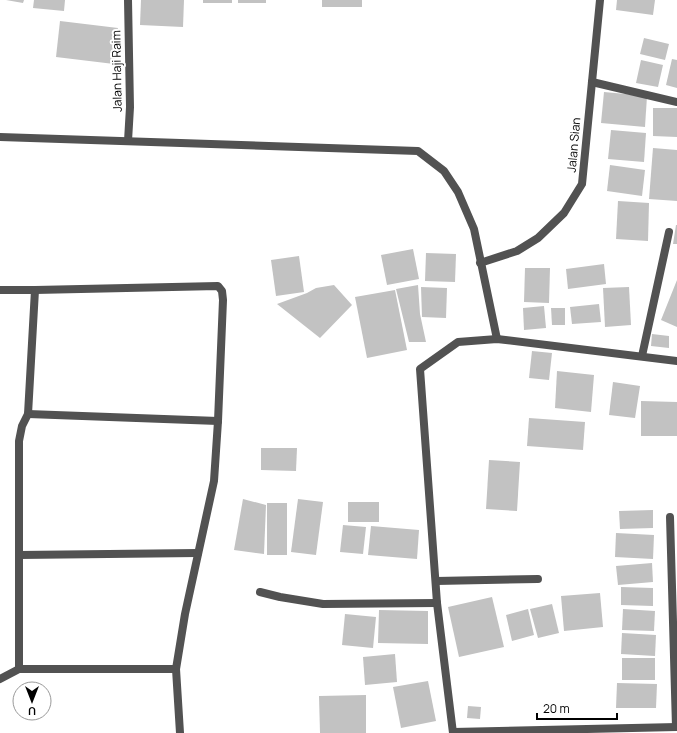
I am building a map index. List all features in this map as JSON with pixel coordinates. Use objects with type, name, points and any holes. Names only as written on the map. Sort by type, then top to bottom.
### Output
[{"type":"street","name":"Jalan Haji Raim","points":[[128,0],[130,107],[128,141]]},
{"type":"street","name":"Jalan Sian","points":[[480,263],[517,251],[538,238],[564,213],[582,184],[600,0]]},
{"type":"street","points":[[592,82],[677,102]]},
{"type":"street","points":[[0,137],[418,151],[444,171],[458,192],[474,229],[497,339]]},
{"type":"street","points":[[642,356],[670,232]]},
{"type":"street","points":[[0,290],[218,286],[222,291],[223,300],[218,421],[214,481],[185,614],[176,669],[180,733]]},
{"type":"street","points":[[19,669],[19,441],[22,426],[28,414],[35,290]]},
{"type":"street","points":[[670,517],[676,727],[453,732],[437,603],[420,369],[458,342],[497,339],[677,361]]},
{"type":"street","points":[[28,414],[218,421]]},
{"type":"street","points":[[19,555],[198,553]]},
{"type":"street","points":[[436,581],[538,579]]},
{"type":"street","points":[[260,592],[323,604],[437,603]]},
{"type":"street","points":[[0,679],[19,669],[176,669]]},
{"type":"building","points":[[6,0],[24,0],[23,3]]},
{"type":"building","points":[[34,0],[65,0],[64,11],[33,8]]},
{"type":"building","points":[[141,0],[184,0],[183,27],[140,25]]},
{"type":"building","points":[[203,0],[232,0],[232,3],[203,3]]},
{"type":"building","points":[[238,0],[266,0],[266,3],[238,3]]},
{"type":"building","points":[[322,0],[362,0],[362,7],[322,7]]},
{"type":"building","points":[[617,0],[655,0],[653,15],[616,10]]},
{"type":"building","points":[[60,21],[118,28],[114,64],[56,57]]},
{"type":"building","points":[[644,38],[669,44],[665,60],[640,54]]},
{"type":"building","points":[[672,59],[677,60],[677,88],[666,85]]},
{"type":"building","points":[[641,60],[663,65],[658,87],[636,83]]},
{"type":"building","points":[[604,92],[647,96],[645,127],[601,123]]},
{"type":"building","points":[[653,108],[677,108],[677,137],[653,136]]},
{"type":"building","points":[[611,130],[646,133],[644,162],[608,159]]},
{"type":"building","points":[[653,148],[677,150],[677,201],[649,199]]},
{"type":"building","points":[[610,165],[645,170],[642,196],[607,191]]},
{"type":"building","points":[[618,201],[649,203],[648,241],[616,239]]},
{"type":"building","points":[[676,225],[677,244],[673,244]]},
{"type":"building","points":[[413,249],[419,279],[387,285],[381,255]]},
{"type":"building","points":[[426,253],[456,254],[455,282],[425,281]]},
{"type":"building","points":[[299,256],[304,292],[276,296],[271,260]]},
{"type":"building","points":[[604,264],[606,284],[568,289],[566,269]]},
{"type":"building","points":[[525,268],[550,268],[549,303],[524,302]]},
{"type":"building","points":[[677,280],[677,327],[661,320]]},
{"type":"building","points":[[334,285],[352,305],[320,338],[277,304],[307,293],[316,288]]},
{"type":"building","points":[[418,285],[420,314],[426,342],[409,342],[396,289]]},
{"type":"building","points":[[421,287],[447,288],[446,318],[422,317]]},
{"type":"building","points":[[629,287],[631,325],[605,327],[603,288]]},
{"type":"building","points":[[395,290],[407,350],[367,358],[355,297]]},
{"type":"building","points":[[599,304],[601,322],[572,324],[570,307]]},
{"type":"building","points":[[544,306],[546,328],[524,330],[523,308]]},
{"type":"building","points":[[551,308],[565,308],[565,325],[552,325]]},
{"type":"building","points":[[652,334],[669,336],[669,348],[651,346]]},
{"type":"building","points":[[532,351],[552,353],[549,380],[529,378]]},
{"type":"building","points":[[557,371],[594,375],[591,412],[555,408]]},
{"type":"building","points":[[613,382],[640,386],[635,418],[609,415]]},
{"type":"building","points":[[641,401],[677,402],[677,436],[641,436]]},
{"type":"building","points":[[529,418],[585,422],[583,450],[527,446]]},
{"type":"building","points":[[261,448],[297,448],[296,471],[261,470]]},
{"type":"building","points":[[489,460],[520,462],[517,511],[486,509]]},
{"type":"building","points":[[243,499],[266,505],[264,554],[234,550]]},
{"type":"building","points":[[298,499],[323,502],[316,555],[291,552]]},
{"type":"building","points":[[348,502],[379,502],[379,522],[348,522]]},
{"type":"building","points":[[267,503],[287,503],[287,555],[267,555]]},
{"type":"building","points":[[653,510],[653,528],[620,529],[619,511]]},
{"type":"building","points":[[343,525],[366,527],[363,554],[340,552]]},
{"type":"building","points":[[371,526],[419,530],[417,559],[368,555]]},
{"type":"building","points":[[616,533],[654,535],[653,559],[615,557]]},
{"type":"building","points":[[652,563],[653,582],[618,585],[616,566]]},
{"type":"building","points":[[621,587],[653,588],[653,606],[621,605]]},
{"type":"building","points":[[600,593],[603,627],[564,631],[561,596]]},
{"type":"building","points":[[492,597],[504,647],[459,657],[448,607]]},
{"type":"building","points":[[552,604],[559,633],[538,638],[530,609]]},
{"type":"building","points":[[528,609],[534,635],[512,641],[506,615]]},
{"type":"building","points":[[623,609],[655,611],[654,631],[622,630]]},
{"type":"building","points":[[379,610],[428,611],[428,644],[378,643]]},
{"type":"building","points":[[345,614],[376,617],[373,648],[342,645]]},
{"type":"building","points":[[622,633],[656,635],[655,656],[621,654]]},
{"type":"building","points":[[395,654],[397,682],[365,685],[363,657]]},
{"type":"building","points":[[622,658],[655,658],[655,680],[622,680]]},
{"type":"building","points":[[428,681],[436,721],[401,728],[393,687]]},
{"type":"building","points":[[617,683],[657,684],[656,708],[616,708]]},
{"type":"building","points":[[366,695],[366,733],[320,733],[319,696]]},
{"type":"building","points":[[468,706],[481,707],[480,719],[467,718]]}]
